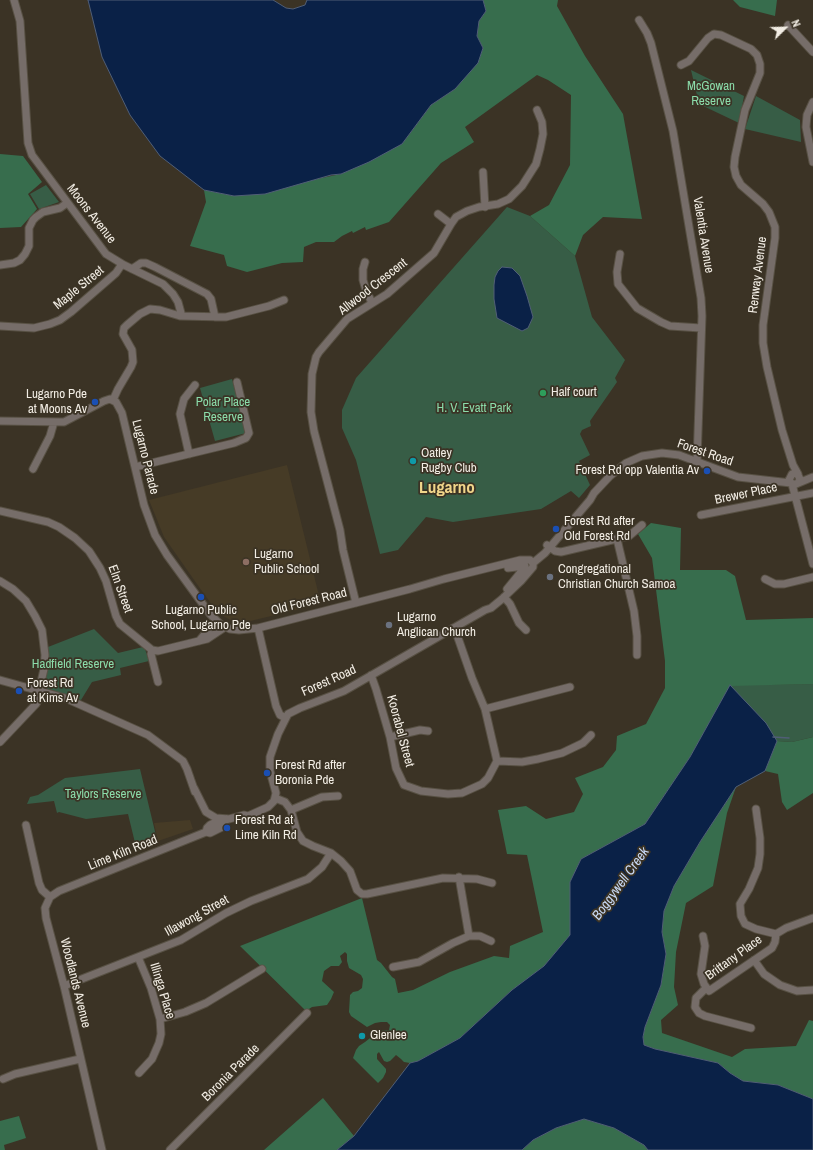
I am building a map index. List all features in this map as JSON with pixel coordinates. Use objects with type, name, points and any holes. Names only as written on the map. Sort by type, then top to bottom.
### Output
[{"type":"street","name":"Moons Avenue","points":[[14,0],[20,21],[29,149],[35,161],[106,254],[122,264],[163,284],[178,302],[181,312],[180,316]]},
{"type":"street","name":"Valentia Avenue","points":[[639,20],[651,43],[674,137],[701,298],[697,461]]},
{"type":"street","points":[[788,25],[813,52]]},
{"type":"street","name":"Renway Avenue","points":[[682,65],[692,58],[708,38],[714,34],[718,34],[751,49],[757,55],[760,64],[760,74],[749,98],[743,117],[734,157],[734,167],[736,176],[742,185],[763,204],[769,212],[775,227],[775,238],[764,316],[763,344],[767,367],[793,465],[795,479]]},
{"type":"street","points":[[813,102],[808,111],[810,124],[806,132],[813,162]]},
{"type":"street","name":"Allwood Crescent","points":[[356,603],[343,550],[340,530],[314,431],[311,412],[312,374],[316,357],[347,319],[393,289],[434,253],[456,217],[467,211],[498,204],[509,199],[522,186],[536,164],[543,134],[542,122],[537,110]]},
{"type":"street","points":[[483,172],[485,207]]},
{"type":"street","points":[[0,264],[14,263],[20,260],[26,254],[29,246],[30,224],[43,212],[60,208],[67,202]]},
{"type":"street","points":[[438,214],[451,224]]},
{"type":"street","points":[[620,254],[617,272],[618,284],[637,308],[660,322],[670,326],[701,328]]},
{"type":"street","points":[[365,262],[363,269],[363,280],[372,303]]},
{"type":"street","points":[[132,269],[141,263],[146,263],[207,294],[211,299],[215,317]]},
{"type":"street","name":"Maple Street","points":[[0,326],[34,328],[60,320],[116,273],[122,264]]},
{"type":"street","points":[[0,421],[68,421],[103,401],[110,399],[113,400],[133,362],[132,350],[123,334],[124,328],[140,314],[150,309],[160,310],[180,316],[226,317],[269,306],[284,300]]},
{"type":"street","points":[[135,467],[239,442],[249,438],[237,382]]},
{"type":"street","points":[[189,454],[180,414],[184,400],[195,385]]},
{"type":"street","name":"Lugarno Parade","points":[[113,400],[118,403],[120,409],[149,521],[158,541],[192,590],[216,621]]},
{"type":"street","points":[[33,469],[50,436],[54,422]]},
{"type":"street","name":"Forest Road","points":[[286,718],[293,711],[340,692],[494,606],[504,597],[529,564],[540,558],[587,497],[594,493],[619,468],[630,461],[642,456],[668,453],[697,461],[738,477],[756,480],[795,479]]},
{"type":"street","points":[[813,476],[795,479],[796,496],[813,564]]},
{"type":"street","points":[[796,496],[813,493]]},
{"type":"street","name":"Brewer Place","points":[[702,515],[796,496]]},
{"type":"street","name":"Elm Street","points":[[0,511],[48,522],[59,527],[75,538],[89,551],[100,568],[106,581],[116,616],[120,624],[152,650]]},
{"type":"street","points":[[540,558],[629,536],[642,525]]},
{"type":"street","points":[[617,539],[634,611],[637,636],[637,655]]},
{"type":"street","points":[[548,546],[556,552],[561,552]]},
{"type":"street","name":"Forest Road","points":[[485,610],[548,546]]},
{"type":"street","name":"Old Forest Road","points":[[216,621],[225,627],[239,630],[258,628],[522,560],[529,564]]},
{"type":"street","name":"Old Forest Road","points":[[410,589],[529,564]]},
{"type":"street","points":[[512,567],[516,570],[518,575]]},
{"type":"street","points":[[765,579],[774,584],[784,584],[813,577]]},
{"type":"street","points":[[0,581],[13,589],[26,601],[36,616],[42,630],[45,655],[41,691],[36,704],[0,742]]},
{"type":"street","points":[[504,597],[526,630]]},
{"type":"street","points":[[199,641],[216,621]]},
{"type":"street","points":[[158,682],[151,654],[152,650],[158,651],[207,639],[225,627]]},
{"type":"street","points":[[0,680],[41,691],[73,702],[148,735],[183,761],[188,769],[194,788],[195,797],[203,814],[208,819],[237,822],[246,819],[248,816],[268,807],[275,798],[276,791],[270,771],[270,761],[273,748],[286,718],[280,715],[277,708],[258,628]]},
{"type":"street","points":[[454,628],[485,709],[496,761],[522,762],[562,753],[583,743],[591,735]]},
{"type":"street","name":"Koorabel Street","points":[[371,675],[390,737],[396,768],[404,785],[415,789],[448,794],[462,793],[482,784],[488,778],[496,761]]},
{"type":"street","points":[[485,709],[570,687]]},
{"type":"street","points":[[390,737],[420,730],[428,731]]},
{"type":"street","points":[[291,810],[322,797],[338,796]]},
{"type":"street","points":[[275,798],[285,802],[291,810],[297,832],[304,841],[331,853],[345,864],[358,890],[364,895],[434,879],[459,877],[477,879],[492,883]]},
{"type":"street","points":[[756,809],[760,838],[760,854],[758,868],[749,889],[740,904],[741,916],[745,924],[756,929],[776,934],[786,928],[813,918]]},
{"type":"street","name":"Lime Kiln Road","points":[[50,897],[59,891],[206,832],[210,833],[214,831],[222,821]]},
{"type":"street","points":[[26,825],[38,883],[42,890],[50,897]]},
{"type":"street","name":"Illawong Street","points":[[64,986],[181,940],[226,912],[252,900],[308,879],[322,867],[331,853]]},
{"type":"street","points":[[459,877],[469,936]]},
{"type":"street","name":"Woodlands Avenue","points":[[50,897],[46,905],[46,914],[102,1150]]},
{"type":"street","name":"Brittany Place","points":[[703,936],[705,946],[701,974],[704,984],[709,991],[772,948],[776,934]]},
{"type":"street","points":[[393,967],[419,962],[469,936],[480,936],[491,941]]},
{"type":"street","name":"Illinga Place","points":[[138,957],[151,988],[160,1019],[161,1034],[152,1059],[139,1073]]},
{"type":"street","points":[[754,960],[764,974],[780,985],[797,991],[813,990]]},
{"type":"street","points":[[160,1019],[185,1012],[206,1003],[262,969]]},
{"type":"street","points":[[706,988],[696,998],[695,1007],[699,1012],[705,1016],[751,1028]]},
{"type":"street","name":"Boronia Parade","points":[[170,1150],[308,1013]]},
{"type":"street","points":[[3,1079],[16,1074],[80,1059]]},
{"type":"shaded area","name":"Lugarno Public School","points":[[287,465],[321,604],[242,623],[234,622],[218,613],[164,537],[149,500]]},
{"type":"shaded area","points":[[190,820],[193,829],[158,841],[154,823]]},
{"type":"green space","points":[[483,0],[558,0],[557,6],[585,56],[623,114],[642,219],[603,217],[583,235],[575,256],[530,216],[549,205],[570,165],[571,95],[548,80],[537,75],[465,127],[474,142],[441,163],[389,222],[366,230],[365,227],[353,233],[352,231],[334,242],[316,242],[304,247],[303,262],[282,263],[247,272],[227,266],[224,255],[190,246],[206,202],[204,190],[234,196],[341,174],[402,144],[431,105],[455,89],[483,48],[477,36],[479,21],[486,11]]},
{"type":"green space","points":[[733,0],[777,0],[775,16],[740,7]]},
{"type":"green space","name":"McGowan Reserve","points":[[691,70],[744,96],[739,123],[699,104]]},
{"type":"green space","points":[[756,96],[800,120],[801,142],[745,129]]},
{"type":"green space","points":[[0,154],[23,156],[42,182],[28,194],[37,209],[21,227],[0,228]]},
{"type":"green space","points":[[46,185],[59,202],[39,209],[30,194]]},
{"type":"green space","name":"H. V. Evatt Park","points":[[507,207],[530,216],[575,256],[592,317],[625,360],[615,378],[617,382],[590,421],[591,426],[582,430],[580,434],[590,455],[579,461],[590,485],[579,498],[571,491],[541,509],[453,522],[426,517],[398,550],[380,554],[356,460],[342,428],[342,410],[356,378]]},
{"type":"green space","name":"Polar Place Reserve","points":[[232,379],[246,433],[215,441],[200,388]]},
{"type":"green space","points":[[651,523],[681,528],[680,570],[726,570],[735,576],[746,620],[813,618],[813,684],[730,686],[690,757],[645,824],[581,859],[570,882],[570,935],[544,966],[512,990],[460,1038],[418,1061],[410,1063],[404,1062],[396,1055],[387,1062],[384,1061],[379,1052],[377,1054],[377,1059],[386,1069],[386,1072],[378,1083],[353,1058],[359,1046],[379,1031],[389,1030],[390,1025],[387,1022],[381,1022],[367,1027],[351,1016],[349,1012],[350,995],[362,988],[363,979],[361,975],[349,968],[347,954],[345,952],[340,956],[342,962],[339,966],[331,966],[324,971],[322,981],[334,992],[331,999],[327,1005],[312,1007],[306,1011],[240,946],[362,898],[377,960],[395,979],[398,993],[413,990],[450,972],[494,956],[509,958],[510,946],[543,932],[527,855],[507,854],[498,810],[526,806],[546,819],[574,812],[583,794],[575,778],[603,767],[616,750],[617,736],[646,724],[665,688],[665,661],[652,558],[638,534]]},
{"type":"green space","name":"Hadfield Reserve","points":[[94,629],[118,653],[143,647],[149,661],[120,668],[121,675],[92,682],[81,700],[46,688],[45,682],[48,647]]},
{"type":"green space","points":[[813,684],[813,737],[792,742],[777,741],[765,771],[736,787],[700,842],[575,949],[512,990],[570,935],[570,882],[581,859],[645,824],[690,757],[730,685]]},
{"type":"green space","points":[[813,737],[813,793],[787,810],[782,802],[778,774],[765,771],[777,741],[792,742]]},
{"type":"green space","name":"Taylors Reserve","points":[[140,769],[158,844],[137,851],[128,814],[86,819],[59,812],[57,813],[54,801],[27,804],[30,797],[38,795],[65,778]]},
{"type":"green space","points":[[736,787],[727,813],[713,886],[686,903],[676,952],[674,987],[678,1005],[661,1020],[662,1033],[732,1057],[745,1049],[796,1046],[809,1020],[813,1021],[813,1099],[778,1085],[743,1081],[718,1063],[655,1049],[644,1045],[643,1037],[645,1027],[661,985],[666,954],[662,932],[664,911],[674,886],[700,842]]},
{"type":"green space","points":[[323,1098],[354,1136],[337,1150],[264,1150]]},
{"type":"green space","points":[[19,1116],[26,1138],[4,1145],[5,1150],[0,1150],[0,1121]]},
{"type":"green space","points":[[584,1119],[614,1128],[644,1145],[648,1150],[522,1150],[533,1140],[556,1128]]},
{"type":"water","points":[[88,0],[273,0],[286,8],[293,9],[305,5],[307,0],[483,0],[486,11],[479,21],[477,36],[483,48],[478,63],[455,89],[431,105],[402,144],[369,162],[341,174],[331,175],[265,194],[234,196],[204,190],[160,156],[130,115],[102,57]]},
{"type":"water","points":[[502,267],[512,268],[520,276],[527,296],[533,317],[528,328],[522,331],[497,318],[494,299],[494,285],[495,277]]},
{"type":"water","points":[[730,685],[766,723],[777,741],[765,771],[736,787],[700,842],[674,886],[664,911],[662,932],[666,954],[661,985],[645,1027],[643,1037],[644,1045],[655,1049],[718,1063],[743,1081],[778,1085],[813,1099],[813,1150],[648,1150],[644,1145],[614,1128],[584,1119],[556,1128],[533,1140],[522,1150],[337,1150],[354,1136],[410,1063],[418,1061],[460,1038],[512,990],[544,966],[570,935],[570,882],[581,859],[645,824],[690,757]]},
{"type":"waterway","name":"Boggywell Creek","points":[[773,737],[789,738]]},
{"type":"place","name":"Half court","points":[[543,393]]},
{"type":"place","name":"Lugarno Pde at Moons Av","points":[[95,402]]},
{"type":"place","name":"Oatley Rugby Club","points":[[413,461]]},
{"type":"place","name":"Forest Rd opp Valentia Av","points":[[707,471]]},
{"type":"place","name":"Forest Rd after Old Forest Rd","points":[[556,529]]},
{"type":"place","name":"Lugarno Public School","points":[[246,562]]},
{"type":"place","name":"Congregational Christian Church Samoa","points":[[550,577]]},
{"type":"place","name":"Lugarno Public School, Lugarno Pde","points":[[201,597]]},
{"type":"place","name":"Lugarno Anglican Church","points":[[389,625]]},
{"type":"place","name":"Forest Rd at Kims Av","points":[[19,691]]},
{"type":"place","name":"Forest Rd after Boronia Pde","points":[[267,773]]},
{"type":"place","name":"Forest Rd at Lime Kiln Rd","points":[[227,828]]},
{"type":"place","name":"Glenlee","points":[[362,1036]]},
{"type":"district","name":"Lugarno","points":[[447,488]]}]
